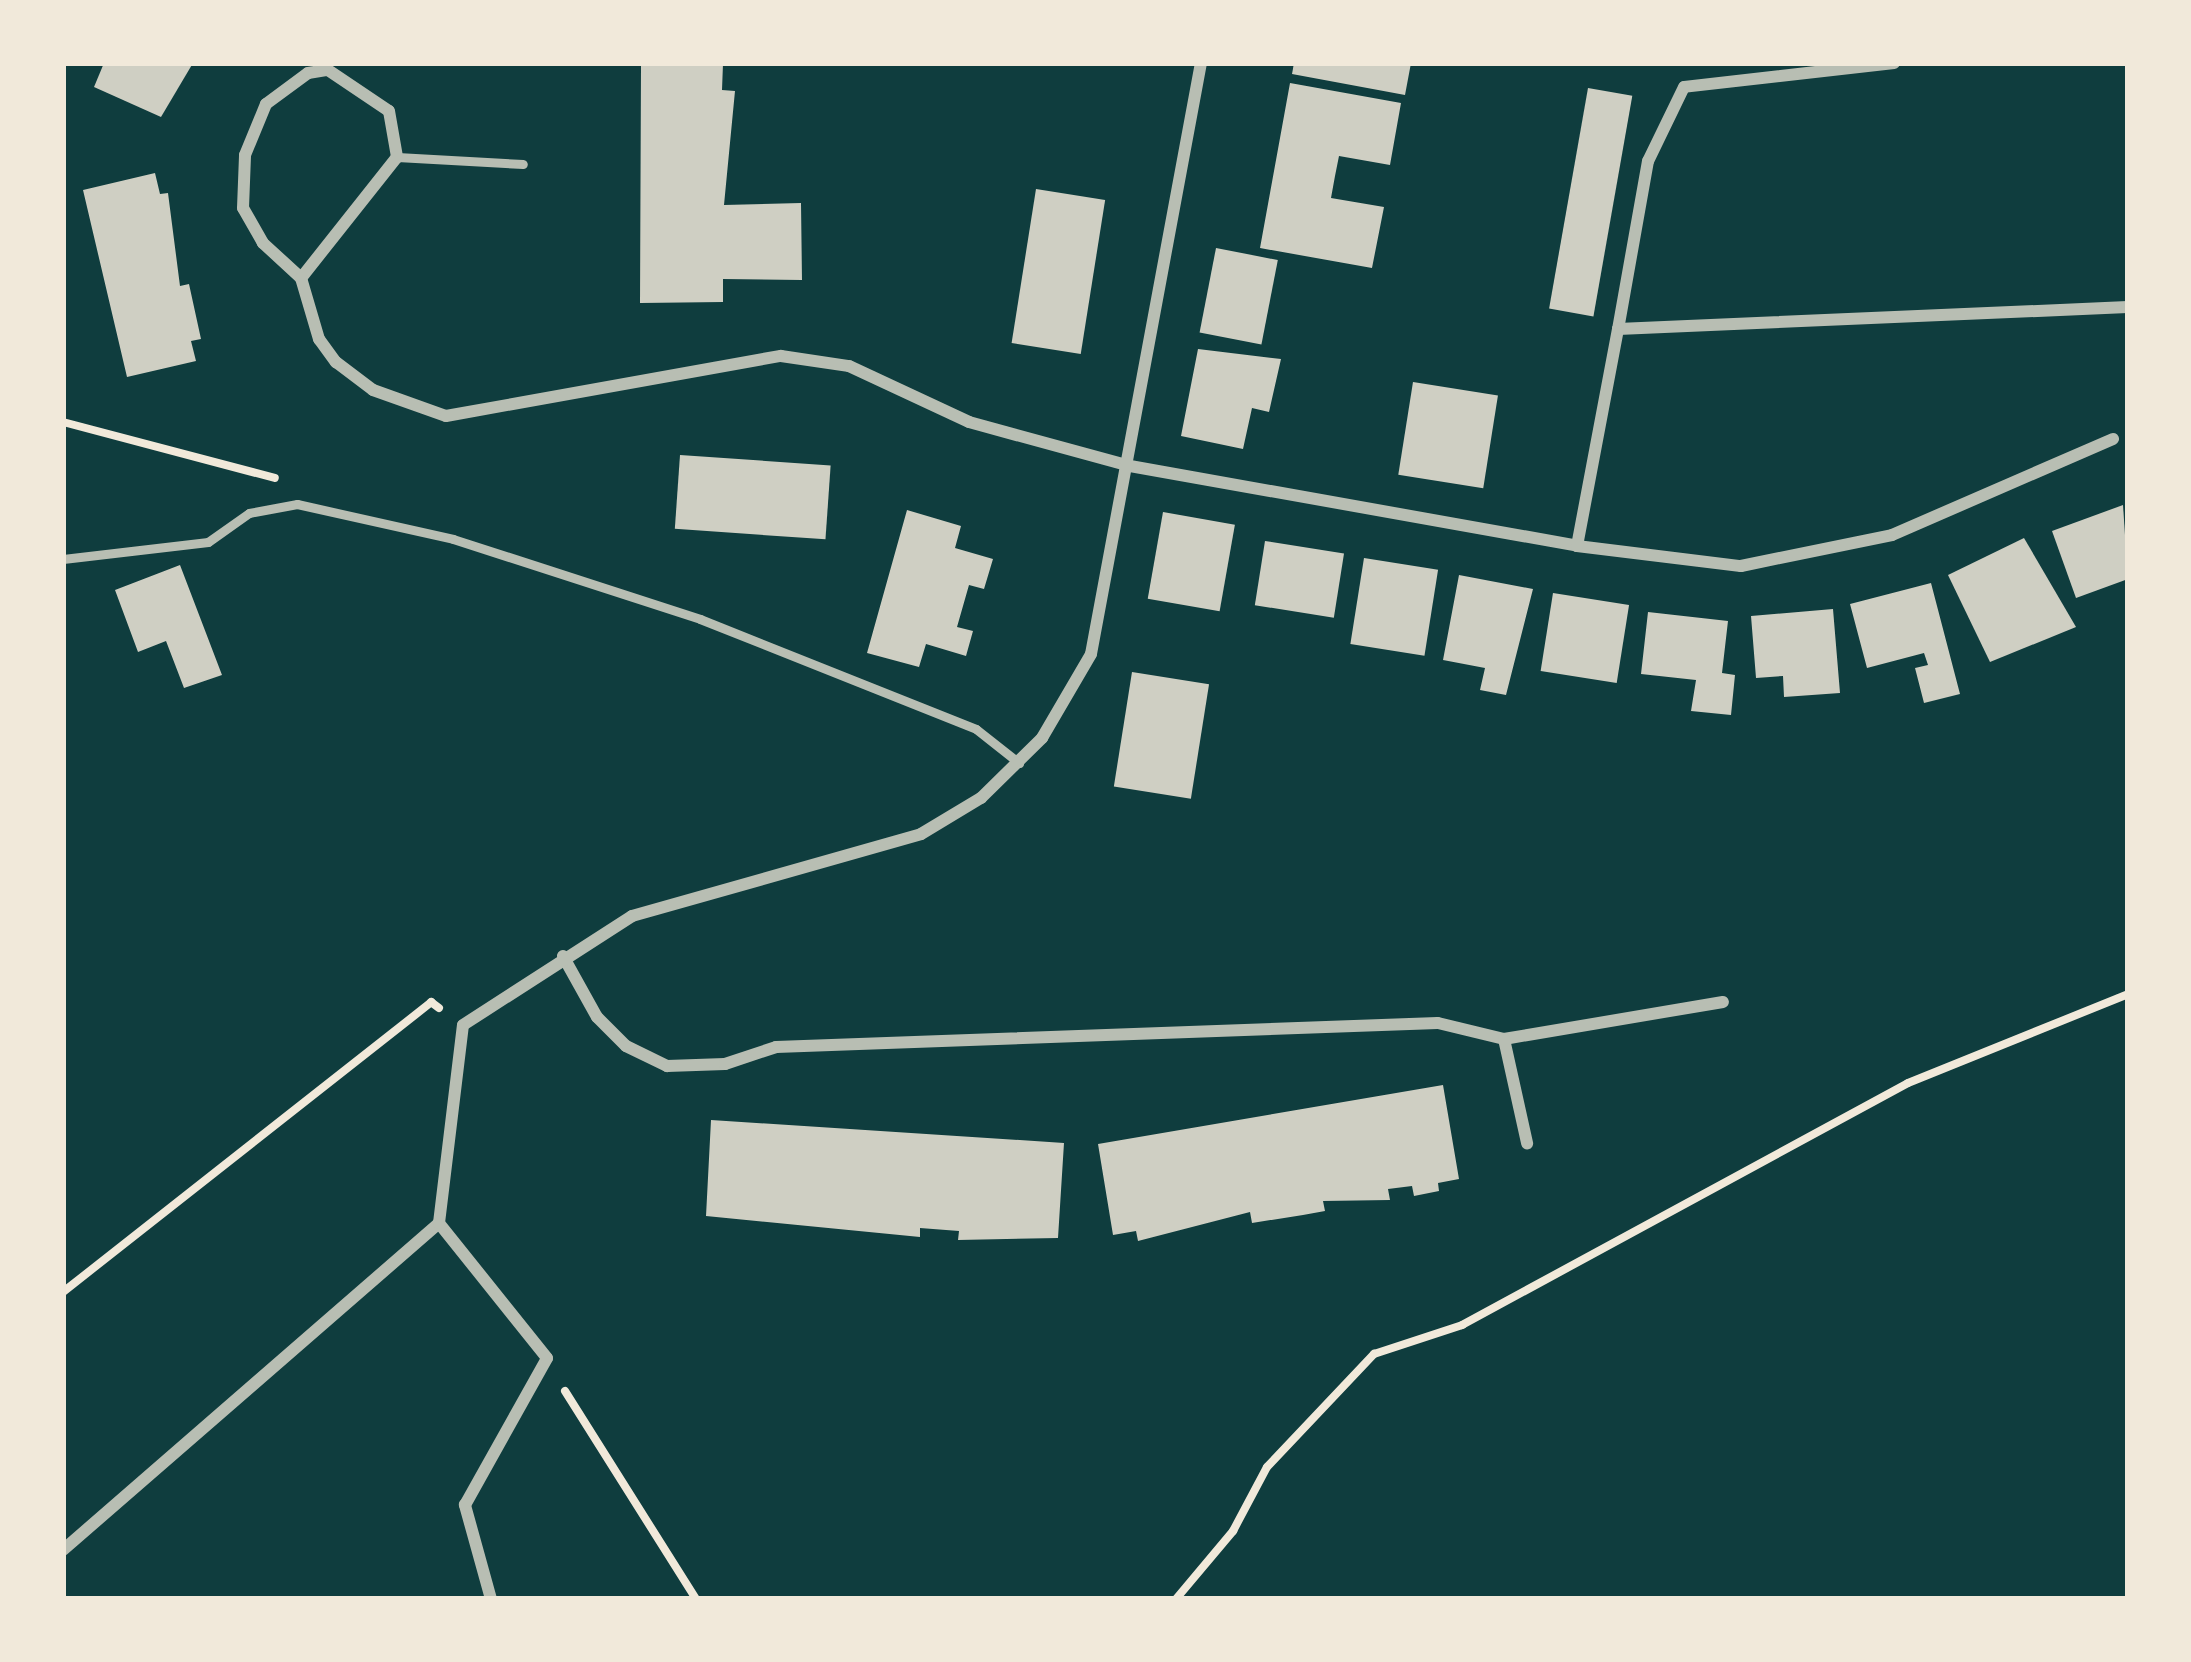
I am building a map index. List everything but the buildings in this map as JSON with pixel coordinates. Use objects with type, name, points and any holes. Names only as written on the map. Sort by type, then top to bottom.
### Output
[{"type":"street","points":[[63,1550],[439,1223],[463,1025],[563,956],[632,916],[921,834],[1019,764],[1091,653],[1130,466],[1201,63]]},
{"type":"street","points":[[1577,546],[1652,146],[1684,87],[1894,63]]},
{"type":"street","points":[[301,278],[397,157],[388,111],[357,83],[328,70],[308,68],[266,104],[245,155],[243,208],[263,243],[301,278],[319,339],[336,362],[373,390],[446,416],[781,356],[849,366],[969,422],[1130,466],[1577,546],[1741,566],[1811,558],[1892,535],[2113,439]]},
{"type":"street","points":[[1618,329],[2128,307]]},
{"type":"street","points":[[563,956],[597,1017],[626,1046],[667,1066],[725,1064],[776,1047],[1438,1023],[1504,1039],[1723,1002]]},
{"type":"street","points":[[1504,1039],[1527,1143]]},
{"type":"street","points":[[439,1223],[547,1358],[465,1505],[491,1599]]},
{"type":"lane","points":[[397,157],[523,164]]},
{"type":"lane","points":[[63,559],[208,542],[249,513],[297,504],[453,539],[700,619],[976,729],[1019,764]]},
{"type":"path","points":[[63,422],[270,473],[297,504]]},
{"type":"path","points":[[1176,1599],[1233,1531],[1267,1468],[1374,1354],[1462,1325],[1908,1083],[2128,994]]},
{"type":"path","points":[[63,1292],[431,1002],[463,1025]]},
{"type":"path","points":[[547,1358],[696,1599]]}]
